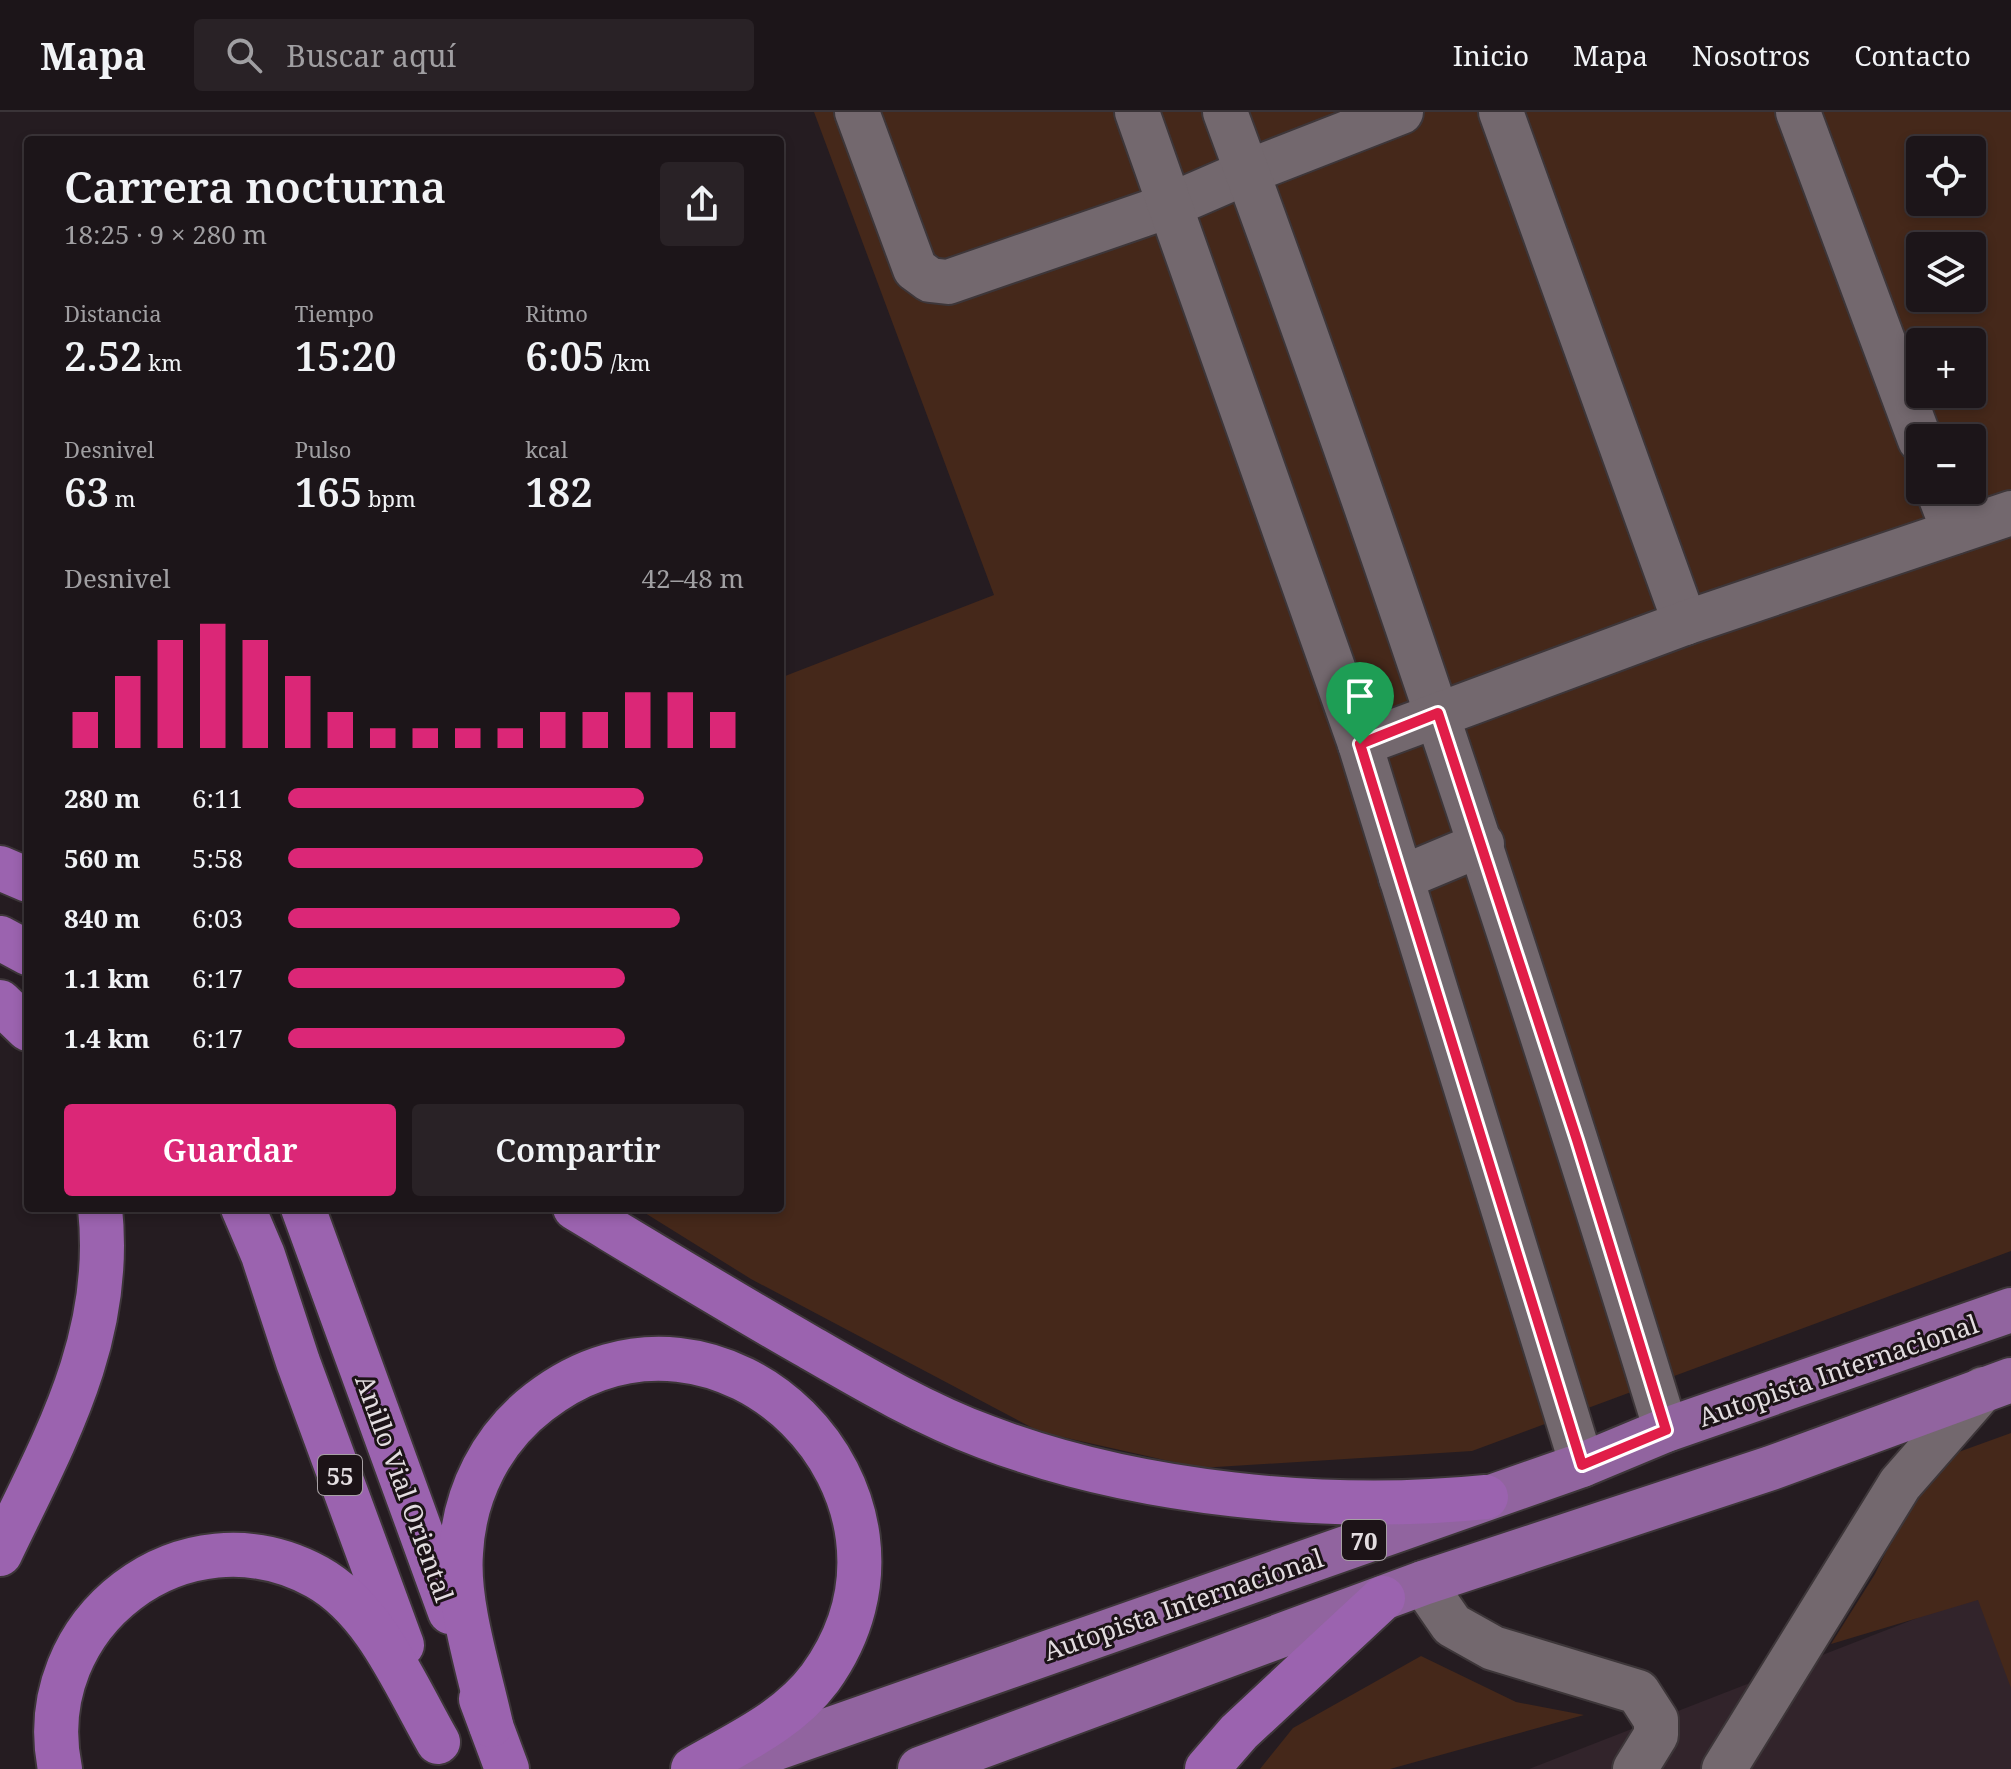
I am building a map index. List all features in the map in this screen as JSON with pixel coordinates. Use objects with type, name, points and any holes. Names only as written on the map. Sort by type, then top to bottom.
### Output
[{"type":"highway","points":[[0,868],[24,878]]},
{"type":"highway","points":[[0,938],[24,951]]},
{"type":"highway","points":[[0,1002],[24,1025]]},
{"type":"highway","points":[[0,1554],[63,1420],[87,1357],[100,1299],[103,1268],[100,1212]]},
{"type":"highway","name":"55","points":[[245,1212],[263,1255],[298,1362],[443,1755]]},
{"type":"highway","name":"Anillo Vial Oriental","points":[[304,1212],[507,1769]]},
{"type":"highway","points":[[582,1212],[904,1401],[985,1437],[1029,1452],[1132,1477],[1310,1501],[1417,1504],[1486,1497]]},
{"type":"highway","points":[[491,1725],[462,1587],[460,1554],[473,1491],[486,1461],[505,1434],[527,1411],[553,1391],[582,1375],[613,1365],[644,1360],[677,1360],[709,1366],[740,1376],[768,1392],[794,1412],[816,1435],[834,1462],[847,1492],[855,1523],[858,1557],[849,1620],[836,1651],[819,1678],[773,1724],[693,1769]]},
{"type":"highway","points":[[60,1769],[55,1724],[59,1694],[82,1639],[100,1615],[122,1594],[159,1571],[202,1558],[232,1555],[261,1557],[290,1565],[317,1577],[342,1595],[363,1615],[380,1639],[443,1755]]},
{"type":"highway","points":[[1207,1769],[1249,1722],[1403,1590]]},
{"type":"main road","name":"Autopista Internacional","points":[[717,1769],[1582,1465],[1666,1430],[2011,1310]]},
{"type":"main road","name":"70","points":[[920,1769],[1403,1590],[1771,1468],[1997,1385]]},
{"type":"street","points":[[857,112],[915,269],[930,280],[948,282],[1171,205],[1401,112]]},
{"type":"street","points":[[1137,112],[1360,744],[1582,1465]]},
{"type":"street","points":[[1225,112],[1482,844],[1666,1430]]},
{"type":"street","points":[[1501,112],[1685,623]]},
{"type":"street","points":[[1798,112],[1914,424]]},
{"type":"street","points":[[1943,504],[1954,532]]},
{"type":"street","points":[[1360,744],[1685,623],[2011,513]]},
{"type":"street","points":[[1401,878],[1482,844]]},
{"type":"street","points":[[1724,1769],[1900,1484],[1997,1385]]},
{"type":"street","points":[[1403,1590],[1452,1625],[1493,1648],[1638,1692],[1656,1720],[1656,1735],[1635,1769]]},
{"type":"shaded area","points":[[814,112],[2011,112],[2011,1251],[1472,1451],[1200,1468],[1040,1432],[751,1279],[643,1212],[784,1212],[784,676],[994,595]]},
{"type":"shaded area","points":[[2011,1433],[2011,1688],[1978,1600],[1831,1644],[1875,1574],[1931,1462]]},
{"type":"shaded area","points":[[2002,1585],[2011,1610],[2011,1769],[1529,1769]]},
{"type":"shaded area","points":[[1421,1656],[1516,1702],[1584,1715],[1390,1769],[1260,1769],[1293,1728]]},
{"type":"route","points":[[1438,713],[1577,1140],[1666,1430],[1582,1465],[1491,1172],[1360,744],[1438,713]]}]
